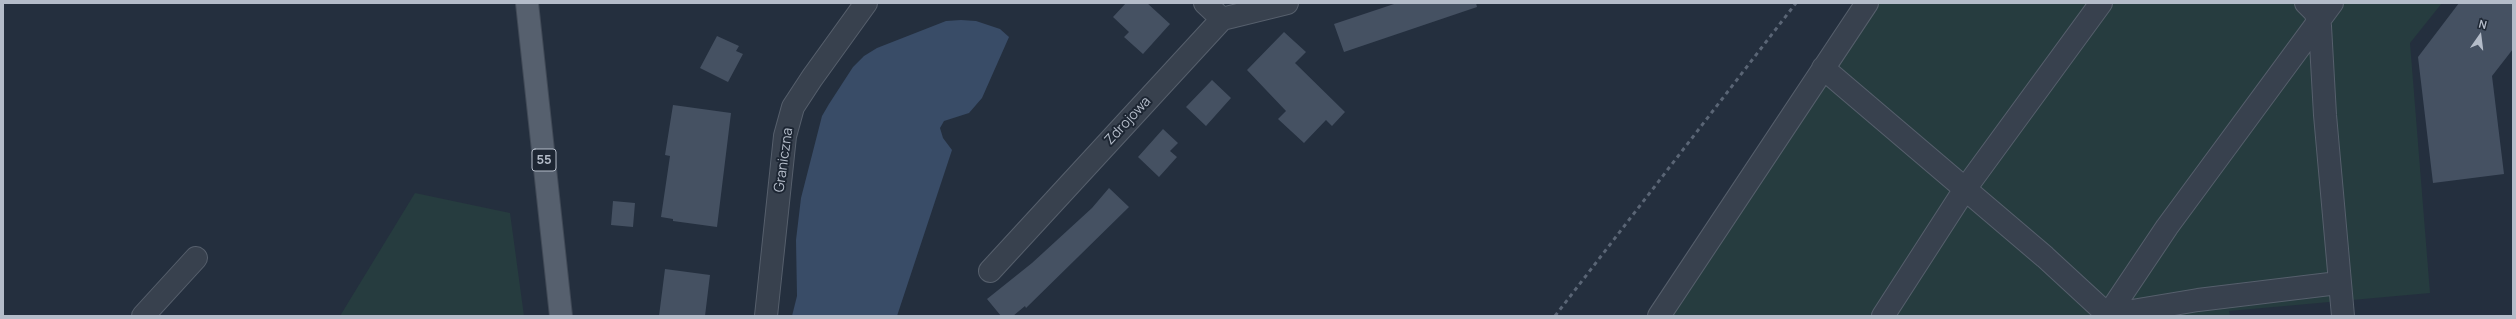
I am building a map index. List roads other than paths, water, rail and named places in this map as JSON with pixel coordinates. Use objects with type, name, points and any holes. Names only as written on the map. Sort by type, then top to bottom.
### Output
[{"type":"main road","name":"55","points":[[527,3],[561,316]]},
{"type":"street","name":"Graniczna","points":[[766,316],[785,136],[793,107],[866,3]]},
{"type":"street","points":[[1205,3],[1222,19],[1287,3]]},
{"type":"street","points":[[1659,316],[1867,3]]},
{"type":"street","points":[[1883,316],[1965,190],[2101,3]]},
{"type":"street","points":[[2306,3],[2315,12],[2318,21],[2338,283],[2343,316]]},
{"type":"street","points":[[2107,316],[2167,227],[2332,3]]},
{"type":"street","name":"Zdrojowa","points":[[990,271],[1222,19]]},
{"type":"street","points":[[1823,68],[2045,257],[2107,316]]},
{"type":"street","points":[[143,316],[196,258]]},
{"type":"street","points":[[2107,316],[2198,300],[2338,283]]},
{"type":"water","points":[[946,21],[976,21],[1000,29],[1009,37],[982,98],[969,113],[944,121],[940,128],[943,138],[952,150],[897,316],[792,316],[797,296],[796,240],[801,198],[822,116],[853,67],[864,56],[877,48]]},
{"type":"railway","points":[[1555,316],[1796,3]]}]
